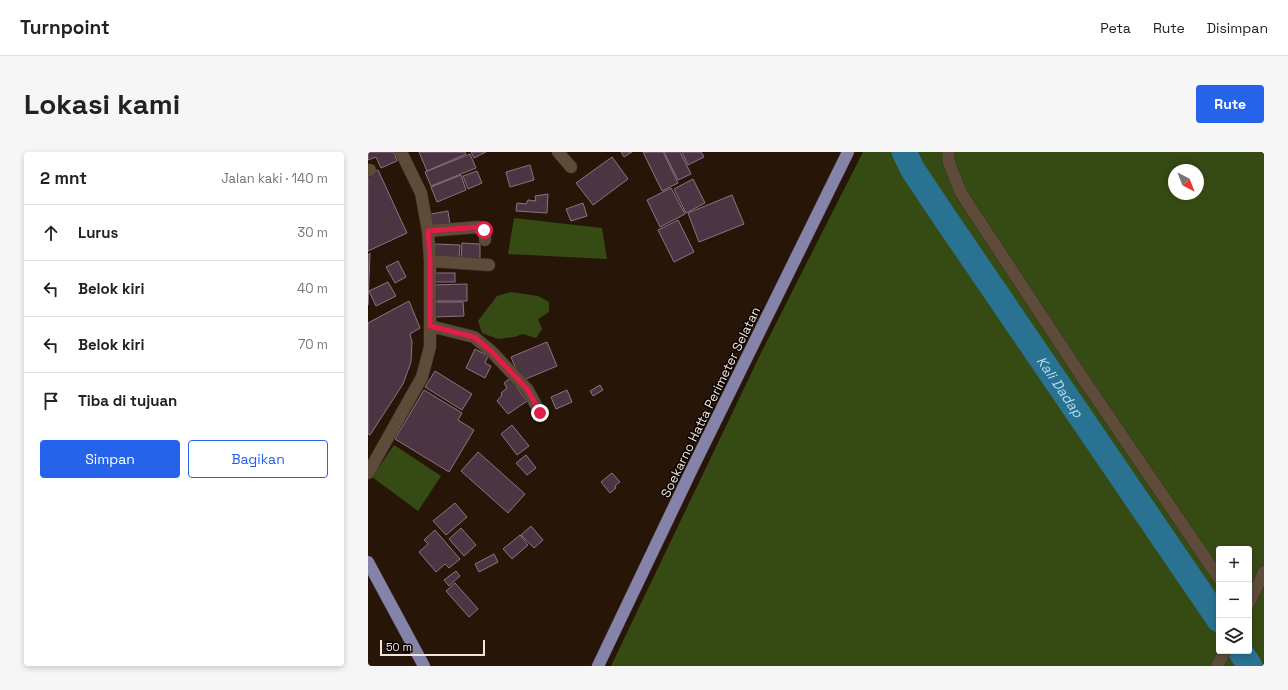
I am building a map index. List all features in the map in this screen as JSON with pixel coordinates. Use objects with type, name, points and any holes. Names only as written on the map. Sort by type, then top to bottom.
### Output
[{"type":"main road","name":"Soekarno Hatta Perimeter Selatan","points":[[598,666],[693,467],[848,152]]},
{"type":"main road","points":[[368,562],[424,666]]},
{"type":"street","points":[[368,473],[422,377],[430,347],[430,260],[428,231],[421,193],[401,152]]},
{"type":"street","points":[[558,152],[571,167]]},
{"type":"street","points":[[948,152],[949,163],[961,193],[1082,377],[1216,574]]},
{"type":"street","points":[[428,231],[479,227],[484,230],[485,240]]},
{"type":"street","points":[[430,260],[489,265]]},
{"type":"street","points":[[430,326],[474,337],[491,351],[528,390],[540,413]]},
{"type":"street","points":[[1252,597],[1264,572]]},
{"type":"street","points":[[1217,666],[1223,654]]},
{"type":"green space","points":[[863,152],[1264,152],[1264,666],[611,666],[760,355]]},
{"type":"green space","points":[[514,218],[602,228],[607,259],[508,254]]},
{"type":"green space","points":[[511,292],[538,296],[549,302],[549,312],[538,319],[542,329],[536,338],[523,334],[498,339],[482,333],[478,321],[497,296]]},
{"type":"green space","points":[[394,445],[441,476],[418,511],[372,477]]},
{"type":"building","points":[[368,152],[394,152],[397,161],[381,168],[376,157],[368,160]]},
{"type":"building","points":[[419,152],[465,152],[466,154],[427,171]]},
{"type":"building","points":[[471,152],[486,152],[474,158]]},
{"type":"building","points":[[621,152],[632,152],[624,157]]},
{"type":"building","points":[[643,152],[663,152],[678,183],[662,191]]},
{"type":"building","points":[[664,152],[680,152],[691,174],[678,180]]},
{"type":"building","points":[[682,152],[701,152],[704,157],[688,165]]},
{"type":"building","points":[[470,154],[476,168],[431,186],[425,172]]},
{"type":"building","points":[[612,157],[628,179],[593,205],[576,183]]},
{"type":"building","points":[[530,165],[534,180],[510,187],[506,172]]},
{"type":"building","points":[[378,170],[407,233],[368,251],[368,174]]},
{"type":"building","points":[[477,171],[482,183],[468,189],[463,176]]},
{"type":"building","points":[[461,175],[466,190],[437,202],[431,187]]},
{"type":"building","points":[[693,179],[705,203],[686,213],[674,189]]},
{"type":"building","points":[[671,188],[685,214],[660,227],[647,200]]},
{"type":"building","points":[[548,194],[547,213],[516,211],[517,203],[526,204],[528,200],[536,201],[535,196]]},
{"type":"building","points":[[732,195],[744,224],[699,242],[688,213]]},
{"type":"building","points":[[583,203],[587,216],[571,221],[566,209]]},
{"type":"building","points":[[448,211],[450,225],[433,229],[431,214]]},
{"type":"building","points":[[678,220],[694,252],[674,262],[658,230]]},
{"type":"building","points":[[462,243],[480,244],[480,261],[461,261]]},
{"type":"building","points":[[435,244],[460,245],[459,259],[435,259]]},
{"type":"building","points":[[370,253],[368,305],[368,255]]},
{"type":"building","points":[[398,261],[406,277],[395,283],[386,267]]},
{"type":"building","points":[[435,273],[455,273],[455,282],[435,282]]},
{"type":"building","points":[[388,282],[396,296],[376,306],[369,291]]},
{"type":"building","points":[[467,284],[467,301],[431,301],[431,285]]},
{"type":"building","points":[[409,301],[420,328],[410,334],[412,342],[411,362],[403,384],[370,435],[368,434],[368,323]]},
{"type":"building","points":[[433,302],[463,302],[464,316],[433,317]]},
{"type":"building","points":[[547,342],[557,366],[521,381],[511,357]]},
{"type":"building","points":[[475,349],[488,356],[485,363],[491,366],[485,378],[466,368]]},
{"type":"building","points":[[435,371],[472,394],[462,410],[425,387]]},
{"type":"building","points":[[510,378],[527,401],[508,414],[497,401],[502,395],[501,393],[507,388],[504,383]]},
{"type":"building","points":[[600,385],[603,390],[593,396],[590,391]]},
{"type":"building","points":[[424,390],[462,413],[458,420],[474,430],[449,472],[395,439]]},
{"type":"building","points":[[567,390],[572,402],[556,409],[551,397]]},
{"type":"building","points":[[512,425],[529,446],[517,455],[501,434]]},
{"type":"building","points":[[478,452],[525,494],[508,513],[461,471]]},
{"type":"building","points":[[526,455],[536,468],[527,475],[516,463]]},
{"type":"building","points":[[612,473],[620,482],[610,493],[601,482]]},
{"type":"building","points":[[455,503],[467,517],[446,535],[433,521]]},
{"type":"building","points":[[531,526],[543,540],[534,548],[521,535]]},
{"type":"building","points":[[461,528],[476,545],[464,556],[449,539]]},
{"type":"building","points":[[435,530],[460,559],[449,568],[445,564],[436,572],[419,552],[428,544],[424,540]]},
{"type":"building","points":[[520,535],[528,545],[512,559],[503,549]]},
{"type":"building","points":[[494,554],[498,562],[479,572],[475,564]]},
{"type":"building","points":[[456,571],[460,576],[449,586],[444,580]]},
{"type":"building","points":[[455,583],[478,609],[469,617],[446,591]]},
{"type":"waterway","name":"Kali Dadap","points":[[904,152],[913,170],[943,215],[1218,618]]},
{"type":"waterway","name":"Kali Dadap","points":[[1242,654],[1250,666]]},
{"type":"route","points":[[484,230],[479,227],[428,231],[430,260],[430,326],[474,337],[491,351],[528,390],[540,413]]}]
